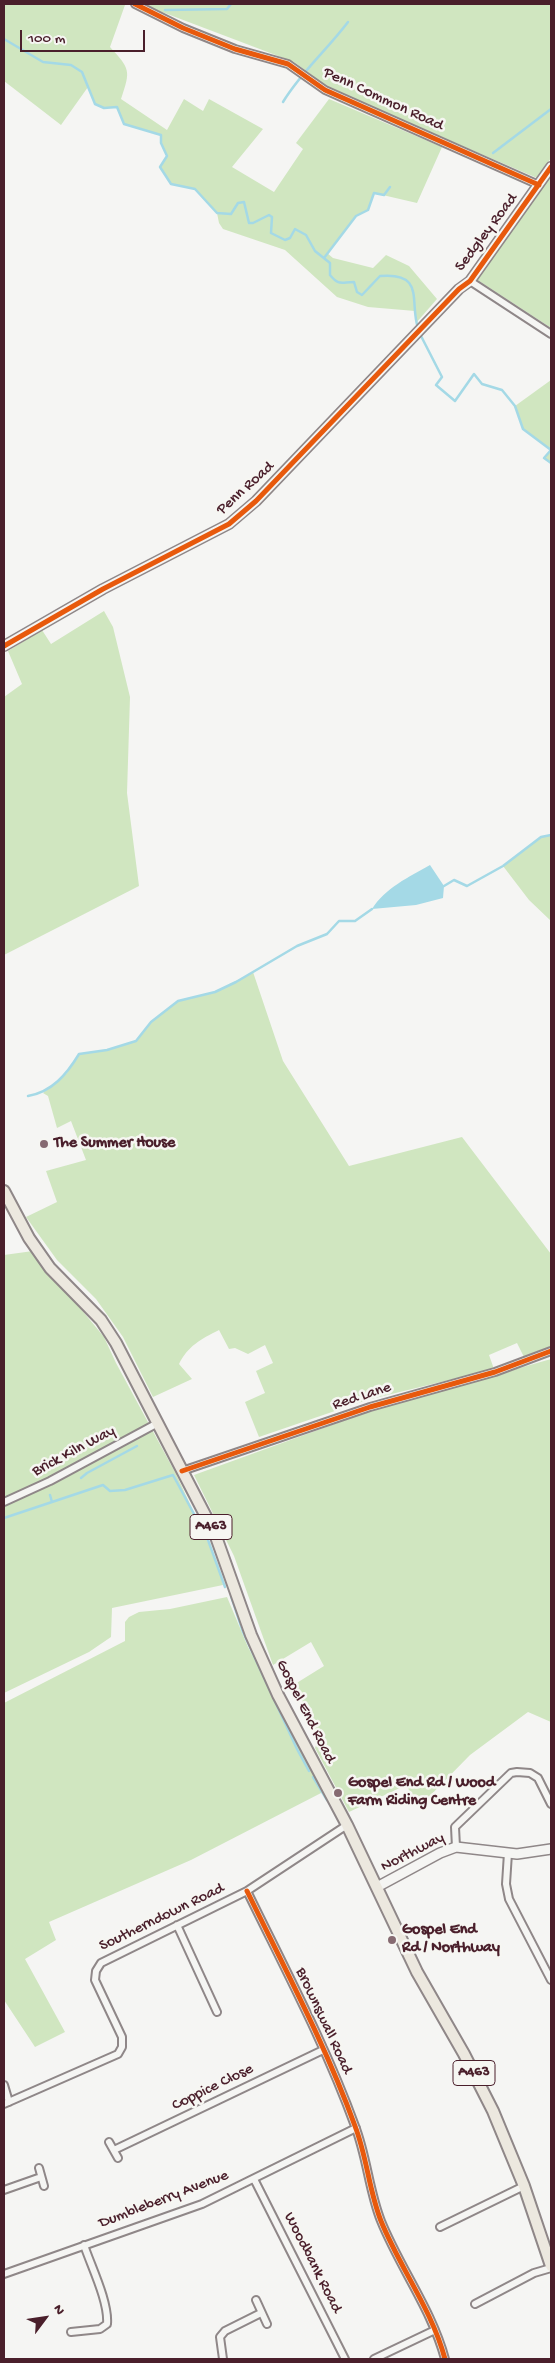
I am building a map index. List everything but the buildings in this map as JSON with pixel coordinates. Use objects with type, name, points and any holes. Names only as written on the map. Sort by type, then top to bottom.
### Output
[{"type":"main road","name":"Gospel End Road","points":[[4,1190],[29,1238],[50,1268],[101,1320],[116,1343],[156,1424],[215,1534],[263,1663],[347,1825],[417,1972],[464,2054],[493,2111],[524,2186],[551,2267]]},
{"type":"street","name":"Penn Common Road","points":[[134,4],[183,28],[235,49],[288,64],[325,90],[539,185]]},
{"type":"street","name":"Sedgley Road","points":[[459,289],[470,281],[551,167]]},
{"type":"street","points":[[470,281],[551,334]]},
{"type":"street","name":"Penn Road","points":[[4,646],[103,589],[229,524],[256,501],[459,289]]},
{"type":"street","name":"Red Lane","points":[[182,1471],[370,1406],[494,1372],[551,1352]]},
{"type":"street","name":"Brick Kiln Way","points":[[4,1502],[50,1481],[156,1424]]},
{"type":"street","points":[[456,1847],[455,1827],[511,1773],[524,1771],[538,1778],[551,1804]]},
{"type":"street","name":"Southerndown Road","points":[[7,2103],[118,2054],[122,2047],[122,2037],[95,1980],[96,1971],[101,1963],[247,1892],[347,1825]]},
{"type":"street","name":"Northway","points":[[377,1888],[440,1852],[456,1847],[508,1853],[530,1853],[551,1849]]},
{"type":"street","points":[[508,1853],[506,1884],[509,1899],[551,1980]]},
{"type":"street","name":"Brownswall Road","points":[[247,1892],[323,2050],[356,2128],[372,2198],[435,2330],[446,2359]]},
{"type":"street","points":[[177,1925],[216,2012]]},
{"type":"street","name":"Coppice Close","points":[[114,2150],[323,2050]]},
{"type":"street","points":[[4,2086],[7,2103]]},
{"type":"street","name":"Dumbleberry Avenue","points":[[4,2274],[84,2244],[202,2204],[356,2128]]},
{"type":"street","points":[[109,2142],[118,2158]]},
{"type":"street","points":[[39,2168],[44,2186]]},
{"type":"street","points":[[4,2190],[41,2177]]},
{"type":"street","name":"Woodbank Road","points":[[254,2179],[345,2359]]},
{"type":"street","points":[[440,2226],[524,2186]]},
{"type":"street","points":[[72,2332],[100,2329],[107,2324],[108,2317],[84,2244]]},
{"type":"street","points":[[475,2304],[551,2267]]},
{"type":"street","points":[[256,2300],[267,2324]]},
{"type":"street","points":[[223,2359],[219,2342],[224,2331],[261,2313]]},
{"type":"street","points":[[374,2359],[435,2330]]},
{"type":"green space","points":[[4,4],[125,5],[110,47],[122,60],[127,70],[121,99],[167,130],[184,99],[203,111],[209,99],[263,129],[232,167],[274,192],[303,149],[296,143],[329,99],[442,147],[417,203],[374,193],[368,210],[356,216],[327,253],[333,258],[373,268],[386,255],[409,266],[437,299],[416,323],[415,311],[368,307],[337,297],[285,250],[223,229],[219,223],[217,213],[195,189],[171,184],[160,167],[167,156],[161,143],[161,135],[124,124],[117,107],[104,108],[95,104],[88,87],[61,125],[4,81]]},
{"type":"green space","points":[[141,4],[551,4],[551,158],[537,178],[332,90],[294,62]]},
{"type":"green space","points":[[551,173],[551,328],[476,279]]},
{"type":"green space","points":[[551,380],[551,450],[523,429],[515,406]]},
{"type":"green space","points":[[551,450],[551,463],[544,458]]},
{"type":"green space","points":[[104,611],[113,627],[130,697],[127,793],[139,886],[4,955],[4,697],[22,684],[8,651],[42,630],[51,644]]},
{"type":"green space","points":[[551,835],[551,921],[529,900],[503,866],[541,837]]},
{"type":"green space","points":[[253,972],[283,1061],[349,1166],[462,1137],[551,1254],[551,1347],[524,1357],[517,1343],[489,1355],[494,1369],[367,1400],[259,1437],[245,1402],[265,1393],[256,1371],[273,1363],[265,1345],[248,1354],[235,1348],[229,1349],[219,1330],[196,1344],[187,1352],[179,1364],[192,1379],[153,1397],[123,1337],[96,1299],[57,1260],[26,1217],[57,1202],[46,1171],[86,1160],[71,1121],[57,1128],[48,1096],[43,1093],[67,1073],[79,1054],[107,1050],[136,1041],[151,1022],[178,1001],[215,992]]},
{"type":"green space","points":[[33,1251],[104,1337],[176,1474],[218,1564],[223,1585],[112,1608],[111,1637],[89,1652],[4,1693],[4,1255]]},
{"type":"green space","points":[[551,1359],[551,1722],[528,1712],[470,1755],[419,1807],[406,1785],[349,1812],[315,1748],[318,1739],[295,1684],[324,1666],[311,1642],[273,1665],[234,1556],[194,1475],[373,1410]]},
{"type":"green space","points":[[227,1597],[248,1647],[323,1792],[191,1860],[49,1922],[56,1940],[25,1959],[65,2032],[35,2047],[4,2000],[4,1703],[125,1641],[125,1622],[129,1617],[139,1612],[170,1609]]},
{"type":"water","points":[[430,865],[444,886],[443,898],[416,905],[372,909],[391,889]]},
{"type":"waterway","points":[[165,10],[227,9],[231,4]]},
{"type":"waterway","points":[[283,102],[298,81],[348,22]]},
{"type":"waterway","points":[[4,39],[43,62],[71,65],[82,72],[95,104],[104,108],[117,107],[124,124],[161,135],[161,143],[167,156],[160,167],[171,184],[195,189],[217,213],[231,214],[238,203],[244,202],[249,223],[269,215],[272,217],[271,233],[285,240],[290,238],[295,229],[306,235],[315,251],[330,263],[330,275],[340,283],[354,282],[357,292],[362,295],[380,276],[394,276],[404,279],[410,284],[413,291],[418,328]]},
{"type":"waterway","points":[[493,153],[551,109]]},
{"type":"waterway","points":[[324,258],[356,216],[368,210],[374,193],[384,195],[390,187]]},
{"type":"waterway","points":[[420,334],[442,377],[436,385],[455,401],[474,374],[482,384],[502,390],[515,406],[523,429],[551,450],[544,458],[551,463]]},
{"type":"waterway","points":[[444,886],[454,880],[467,886],[503,866],[541,837],[551,835]]},
{"type":"waterway","points":[[28,1096],[37,1094],[52,1086],[64,1075],[79,1054],[107,1050],[136,1041],[151,1022],[178,1001],[215,992],[236,982],[297,946],[327,934],[339,921],[355,921],[372,909]]},
{"type":"waterway","points":[[81,1478],[137,1446]]},
{"type":"waterway","points":[[4,1518],[103,1485],[110,1491],[125,1490],[173,1475],[208,1540],[225,1587]]},
{"type":"waterway","points":[[50,1495],[52,1502]]},
{"type":"waterway","points":[[231,1596],[243,1632],[309,1771]]},
{"type":"waterway","points":[[313,1777],[327,1800]]},
{"type":"cycle path","points":[[135,4],[183,28],[235,49],[288,64],[325,90],[539,185]]},
{"type":"cycle path","points":[[4,646],[103,589],[229,524],[256,501],[459,289],[470,281],[551,167]]},
{"type":"cycle path","points":[[182,1471],[370,1407],[495,1372],[551,1351]]},
{"type":"cycle path","points":[[247,1891],[344,2096],[359,2138],[381,2221],[432,2323],[445,2359]]},
{"type":"place","name":"The Summer House","points":[[44,1144]]},
{"type":"place","name":"Gospel End Rd / Wood Farm Riding Centre","points":[[338,1793]]},
{"type":"place","name":"Gospel End Rd / Northway","points":[[392,1940]]}]
